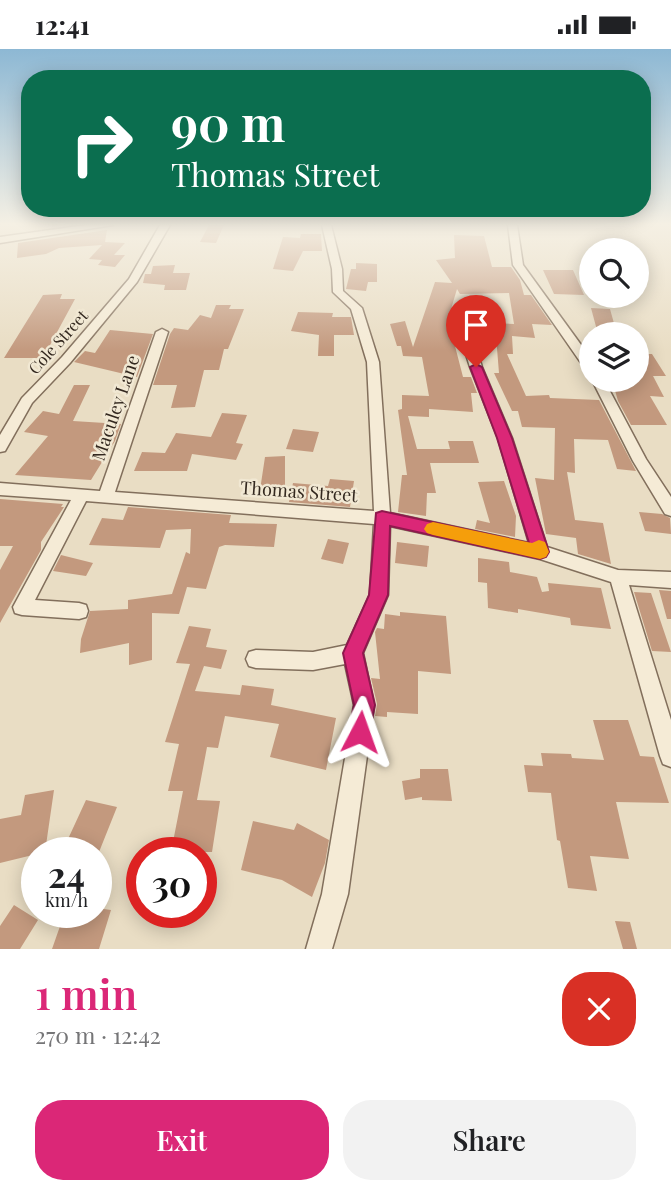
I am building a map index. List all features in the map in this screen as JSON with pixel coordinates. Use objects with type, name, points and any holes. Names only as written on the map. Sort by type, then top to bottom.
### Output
[{"type":"street","name":"Cole Street","points":[[0,447],[26,401],[66,360],[132,280],[140,267]]},
{"type":"street","points":[[319,949],[335,894],[364,705],[353,653],[379,595],[382,518],[373,362],[355,308],[338,292],[336,267]]},
{"type":"street","points":[[519,267],[544,305],[579,350]]},
{"type":"street","points":[[459,313],[476,367],[505,438],[540,552]]},
{"type":"street","name":"Maculey Lane","points":[[106,496],[162,332]]},
{"type":"street","points":[[604,392],[640,461],[671,510]]},
{"type":"street","name":"Thomas Street","points":[[0,489],[382,518],[540,552],[618,577],[671,580]]},
{"type":"street","points":[[79,611],[22,607],[82,494]]},
{"type":"street","points":[[618,577],[671,756]]},
{"type":"street","points":[[256,659],[313,661],[353,653]]},
{"type":"building","points":[[153,267],[174,267],[173,273],[190,273],[186,290],[164,290],[165,285],[143,283],[145,274],[151,274]]},
{"type":"building","points":[[274,267],[295,267],[293,271]]},
{"type":"building","points":[[377,267],[377,282],[368,282],[366,291],[346,289],[351,269]]},
{"type":"building","points":[[441,267],[511,267],[520,280],[524,295],[531,295],[552,325],[532,324],[535,338],[512,336],[513,354],[507,354],[526,396],[549,395],[550,398],[599,400],[636,471],[617,469],[608,440],[574,439],[575,473],[567,472],[575,520],[603,523],[611,564],[578,554],[576,538],[546,534],[535,478],[554,480],[555,428],[522,427],[518,411],[512,411],[494,373],[499,373],[496,336],[493,336],[490,323],[514,324],[509,293],[460,294],[457,289],[448,319],[463,377],[471,377],[477,393],[471,393],[473,412],[429,409],[429,417],[408,416],[417,449],[450,449],[448,441],[473,441],[479,463],[430,463],[436,493],[427,493],[426,516],[398,512],[402,475],[407,475],[398,410],[402,409],[402,395],[429,396],[422,357],[403,356],[390,324],[405,321],[413,347],[435,282],[452,283]]},
{"type":"building","points":[[543,270],[573,270],[579,284],[579,295],[554,294]]},
{"type":"building","points":[[62,294],[60,299],[75,299],[43,358],[4,358],[43,295]]},
{"type":"building","points":[[216,305],[231,305],[229,309],[244,309],[228,349],[224,349],[219,370],[204,370],[195,407],[171,408],[177,385],[153,385],[170,334],[174,328],[188,330],[200,315],[211,318]]},
{"type":"building","points":[[591,308],[610,309],[614,322],[595,322]]},
{"type":"building","points":[[298,312],[333,313],[332,317],[351,317],[354,335],[334,335],[334,356],[318,356],[319,335],[291,331]]},
{"type":"building","points":[[110,330],[153,334],[137,377],[74,362],[85,351],[95,353]]},
{"type":"building","points":[[649,354],[652,354],[666,376],[653,376],[664,397],[650,396],[667,425],[631,425],[615,392],[649,392]]},
{"type":"building","points":[[74,385],[90,385],[73,421],[121,424],[115,441],[91,480],[15,475],[48,436],[24,432],[43,411],[59,414]]},
{"type":"building","points":[[222,413],[247,415],[236,443],[243,444],[236,460],[192,454],[187,471],[134,471],[142,452],[165,453],[176,433],[211,437]]},
{"type":"building","points":[[293,429],[319,432],[313,452],[286,449]]},
{"type":"building","points":[[285,456],[285,489],[260,490],[265,457]]},
{"type":"building","points":[[330,479],[354,481],[350,507],[289,502],[293,483],[328,486]]},
{"type":"building","points":[[504,481],[516,516],[515,537],[475,529],[477,520],[490,523],[478,482]]},
{"type":"building","points":[[0,499],[63,504],[61,507],[64,507],[41,542],[41,550],[0,623],[0,570],[13,546],[0,546]]},
{"type":"building","points":[[128,507],[231,515],[229,523],[277,524],[274,547],[219,547],[206,589],[187,587],[179,614],[152,613],[152,660],[129,665],[129,643],[80,653],[81,639],[90,611],[128,609],[128,600],[172,594],[186,552],[190,554],[191,529],[166,530],[160,548],[89,545],[102,518],[123,520]]},
{"type":"building","points":[[639,512],[662,514],[670,518],[671,534],[645,531]]},
{"type":"building","points":[[328,539],[349,543],[343,564],[321,559]]},
{"type":"building","points":[[397,542],[429,546],[427,567],[395,563]]},
{"type":"building","points":[[61,555],[93,563],[86,576],[53,571]]},
{"type":"building","points":[[478,558],[509,562],[510,572],[537,577],[542,592],[549,591],[548,583],[601,588],[611,629],[571,625],[570,618],[518,609],[518,613],[488,608],[487,583],[478,582]]},
{"type":"building","points":[[659,590],[671,591],[671,619],[667,619]]},
{"type":"building","points":[[634,592],[651,593],[671,652],[652,651]]},
{"type":"building","points":[[400,612],[446,616],[451,674],[418,671],[418,714],[387,712],[387,717],[375,716],[377,704],[371,678],[380,679],[375,632],[377,628],[384,629],[385,614],[400,616]]},
{"type":"building","points":[[189,626],[211,629],[206,647],[227,650],[221,669],[204,666],[195,691],[240,695],[242,685],[274,689],[271,705],[336,718],[326,770],[270,757],[279,724],[225,716],[218,748],[207,747],[197,800],[220,801],[214,837],[174,837],[183,791],[168,791],[179,744],[165,742],[190,664],[176,663]]},
{"type":"building","points":[[593,720],[628,720],[640,756],[654,757],[669,803],[616,802],[629,859],[590,856],[597,891],[568,888],[560,841],[557,840],[551,793],[528,792],[524,765],[543,766],[541,753],[571,754],[572,758],[604,760]]},
{"type":"building","points":[[420,769],[448,769],[452,801],[422,800],[422,797],[405,800],[402,781],[420,778]]},
{"type":"building","points":[[54,790],[47,837],[21,837],[21,858],[0,863],[0,819],[21,815],[25,795]]},
{"type":"building","points":[[86,800],[117,807],[105,837],[69,837]]},
{"type":"building","points":[[253,821],[294,830],[297,823],[329,840],[325,863],[312,897],[282,880],[241,870]]},
{"type":"building","points":[[14,905],[21,909],[21,928],[33,928],[20,949],[0,949],[0,926]]},
{"type":"building","points":[[615,921],[630,922],[637,949],[623,949]]},
{"type":"building","points":[[59,928],[105,928],[99,949],[52,949]]},
{"type":"slow traffic","points":[[433,529],[540,552],[539,547]]},
{"type":"route","points":[[360,732],[364,705],[353,653],[379,595],[382,518],[540,552],[505,438],[476,367]]}]
